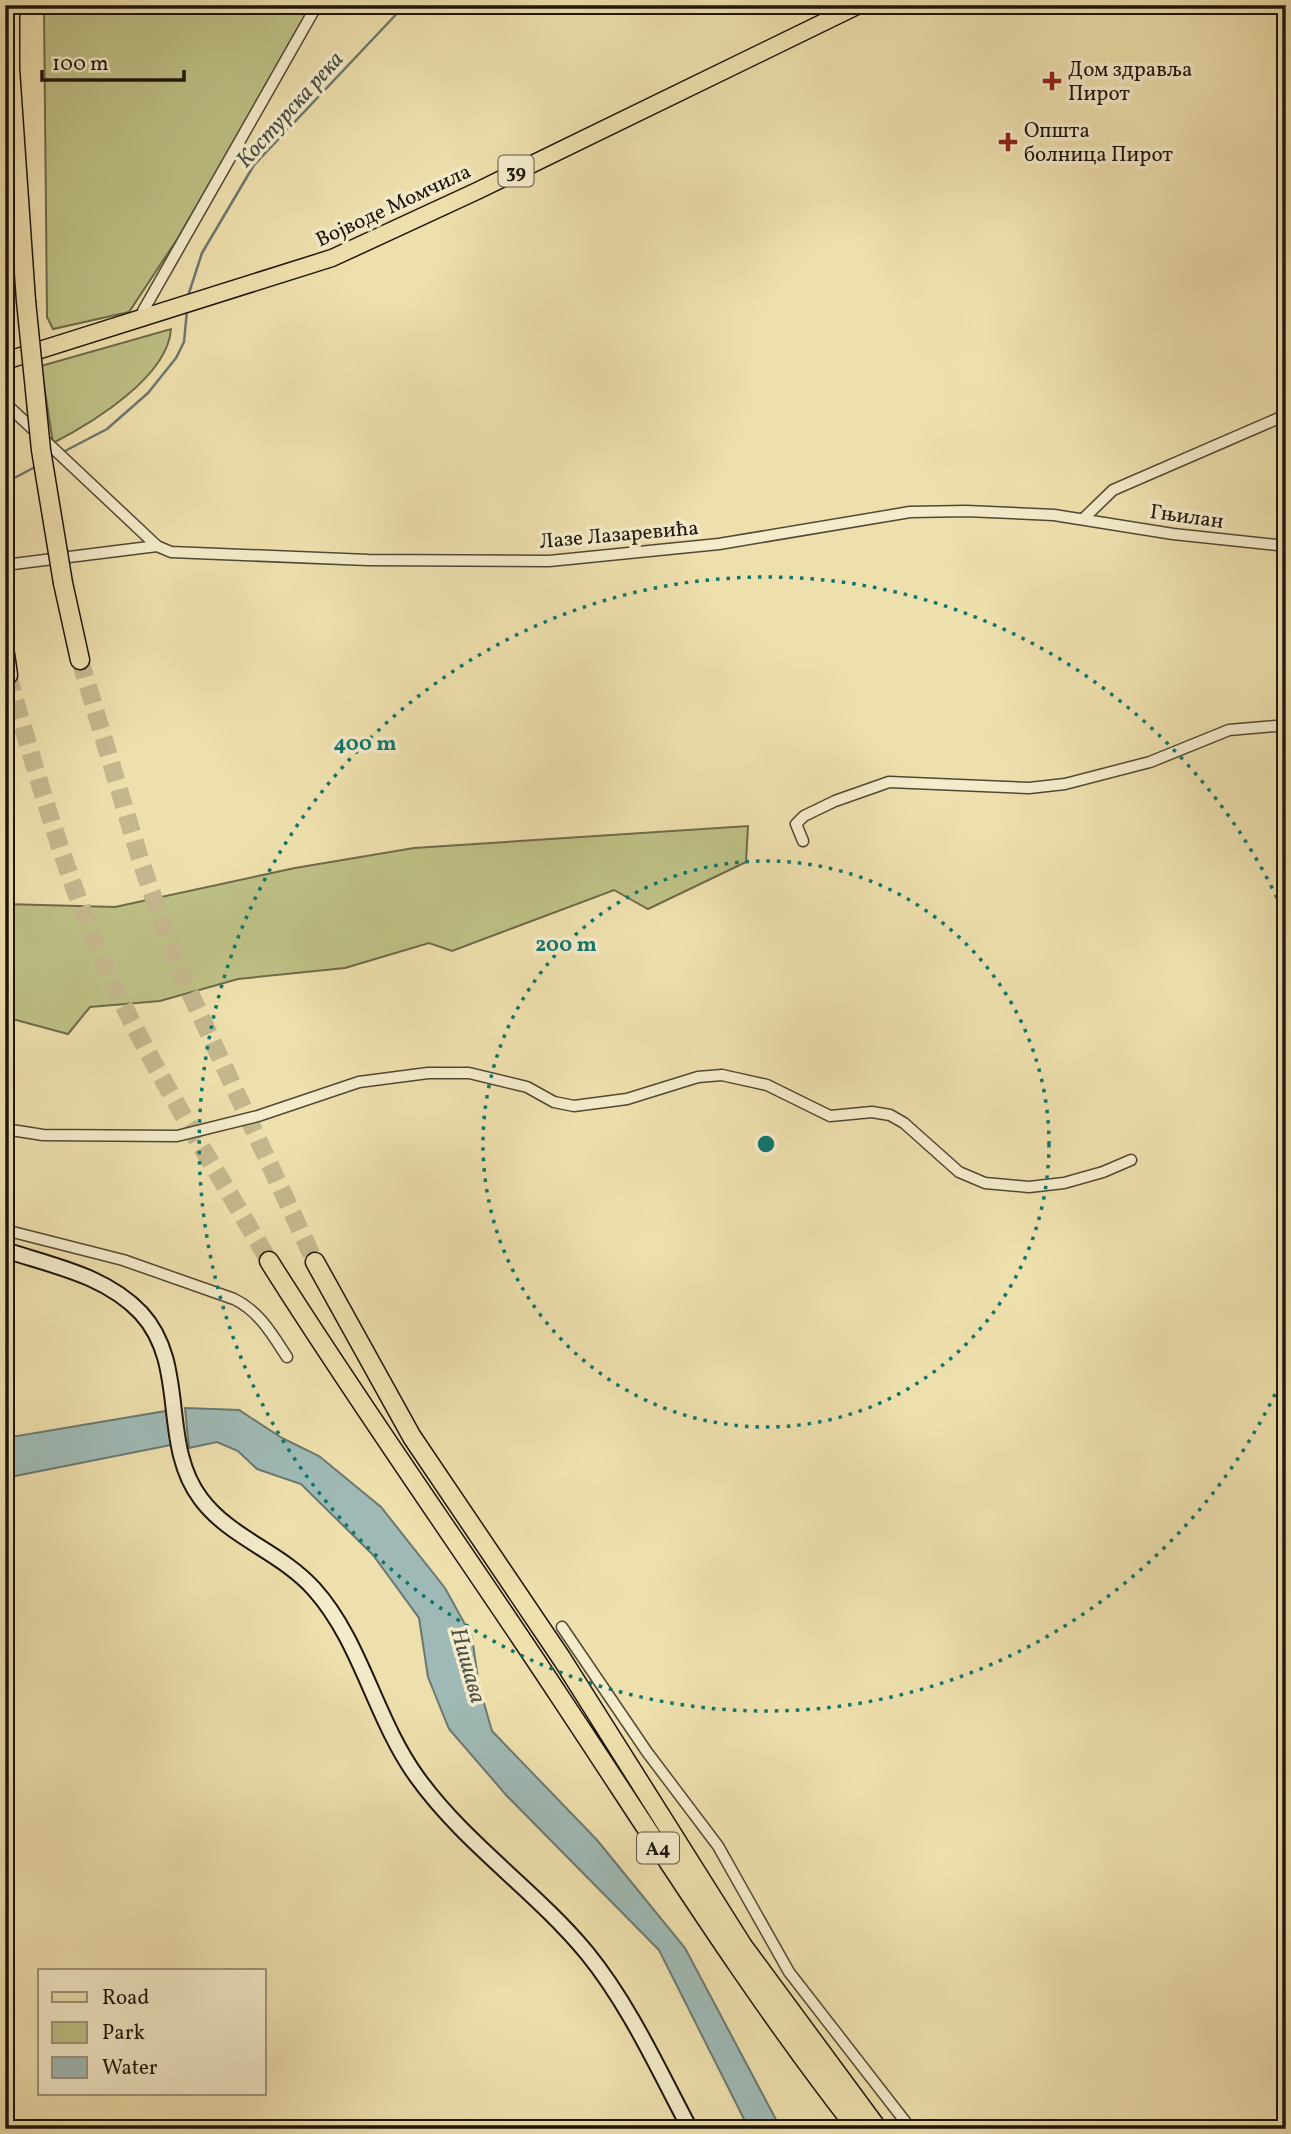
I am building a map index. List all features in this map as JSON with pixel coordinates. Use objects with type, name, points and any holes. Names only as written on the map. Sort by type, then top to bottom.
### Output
[{"type":"highway","points":[[10,5],[26,301],[41,450],[63,583],[80,660]]},
{"type":"highway","points":[[5,654],[8,675]]},
{"type":"highway","name":"A4","points":[[270,1261],[335,1366],[559,1696],[695,1905],[795,2048],[857,2129]]},
{"type":"highway","name":"A4","points":[[315,1262],[412,1437],[536,1618],[743,1946],[878,2129]]},
{"type":"main road","name":"Војводе Момчила","points":[[143,320],[302,269],[355,247],[859,5]]},
{"type":"main road","name":"39","points":[[5,361],[143,320]]},
{"type":"main road","points":[[5,1250],[71,1270],[118,1293],[150,1324],[169,1372],[178,1441],[187,1475],[211,1510],[236,1532],[282,1559],[325,1602],[342,1630],[400,1752],[440,1806],[540,1902],[587,1954],[632,2019],[690,2129]]},
{"type":"street","points":[[143,320],[143,311],[317,5]]},
{"type":"street","points":[[5,403],[157,546]]},
{"type":"street","points":[[1083,519],[1113,489],[1286,415]]},
{"type":"street","name":"Лазе Лазаревића","points":[[5,565],[157,546],[171,552],[256,556],[549,561],[719,544],[909,512],[966,511],[1083,519]]},
{"type":"street","name":"Гњилан","points":[[1083,519],[1173,534],[1286,546]]},
{"type":"street","points":[[803,841],[796,824],[804,816],[835,801],[889,782],[1030,788],[1065,784],[1150,762],[1229,730],[1286,725]]},
{"type":"street","points":[[5,1129],[43,1135],[177,1136],[258,1116],[359,1082],[428,1073],[469,1073],[527,1087],[554,1102],[574,1105],[627,1099],[698,1077],[722,1075],[767,1085],[830,1116],[872,1112],[890,1115],[904,1123],[959,1172],[985,1183],[1029,1187],[1064,1183],[1103,1172],[1131,1160]]},
{"type":"street","points":[[5,1230],[123,1260],[234,1299],[248,1306],[260,1318],[287,1357]]},
{"type":"street","points":[[562,1627],[647,1752],[718,1846],[789,1972],[912,2129]]},
{"type":"green space","points":[[56,5],[313,5],[178,238],[129,312],[53,329],[47,317],[44,10]]},
{"type":"green space","points":[[171,329],[167,347],[143,381],[107,411],[53,443],[41,366]]},
{"type":"green space","points":[[748,826],[746,862],[648,909],[614,890],[452,951],[429,943],[345,968],[238,979],[160,1001],[90,1007],[68,1034],[5,1017],[5,904],[115,907],[295,868],[414,848]]},
{"type":"water","name":"Нишава","points":[[185,1408],[239,1410],[282,1438],[319,1456],[381,1507],[445,1588],[472,1637],[479,1686],[492,1731],[597,1840],[685,1948],[781,2129],[749,2129],[659,1950],[507,1796],[449,1729],[428,1677],[419,1618],[373,1555],[301,1484],[257,1469],[238,1451],[217,1442],[189,1448]]},
{"type":"water","points":[[166,1411],[171,1445],[5,1478],[5,1438]]},
{"type":"waterway","name":"Костурска река","points":[[188,296],[202,253],[254,165],[405,5]]},
{"type":"waterway","name":"Костурска река","points":[[63,452],[107,429],[148,393],[176,358],[184,342],[187,310]]},
{"type":"waterway","name":"Костурска река","points":[[5,483],[35,467]]},
{"type":"tunnel","points":[[80,660],[140,859],[177,965],[315,1262]]},
{"type":"tunnel","points":[[8,675],[43,794],[98,950],[132,1023],[269,1261]]},
{"type":"place","name":"Дом здравља Пирот","points":[[1052,81]]},
{"type":"place","name":"Општа болница Пирот","points":[[1008,142]]}]
